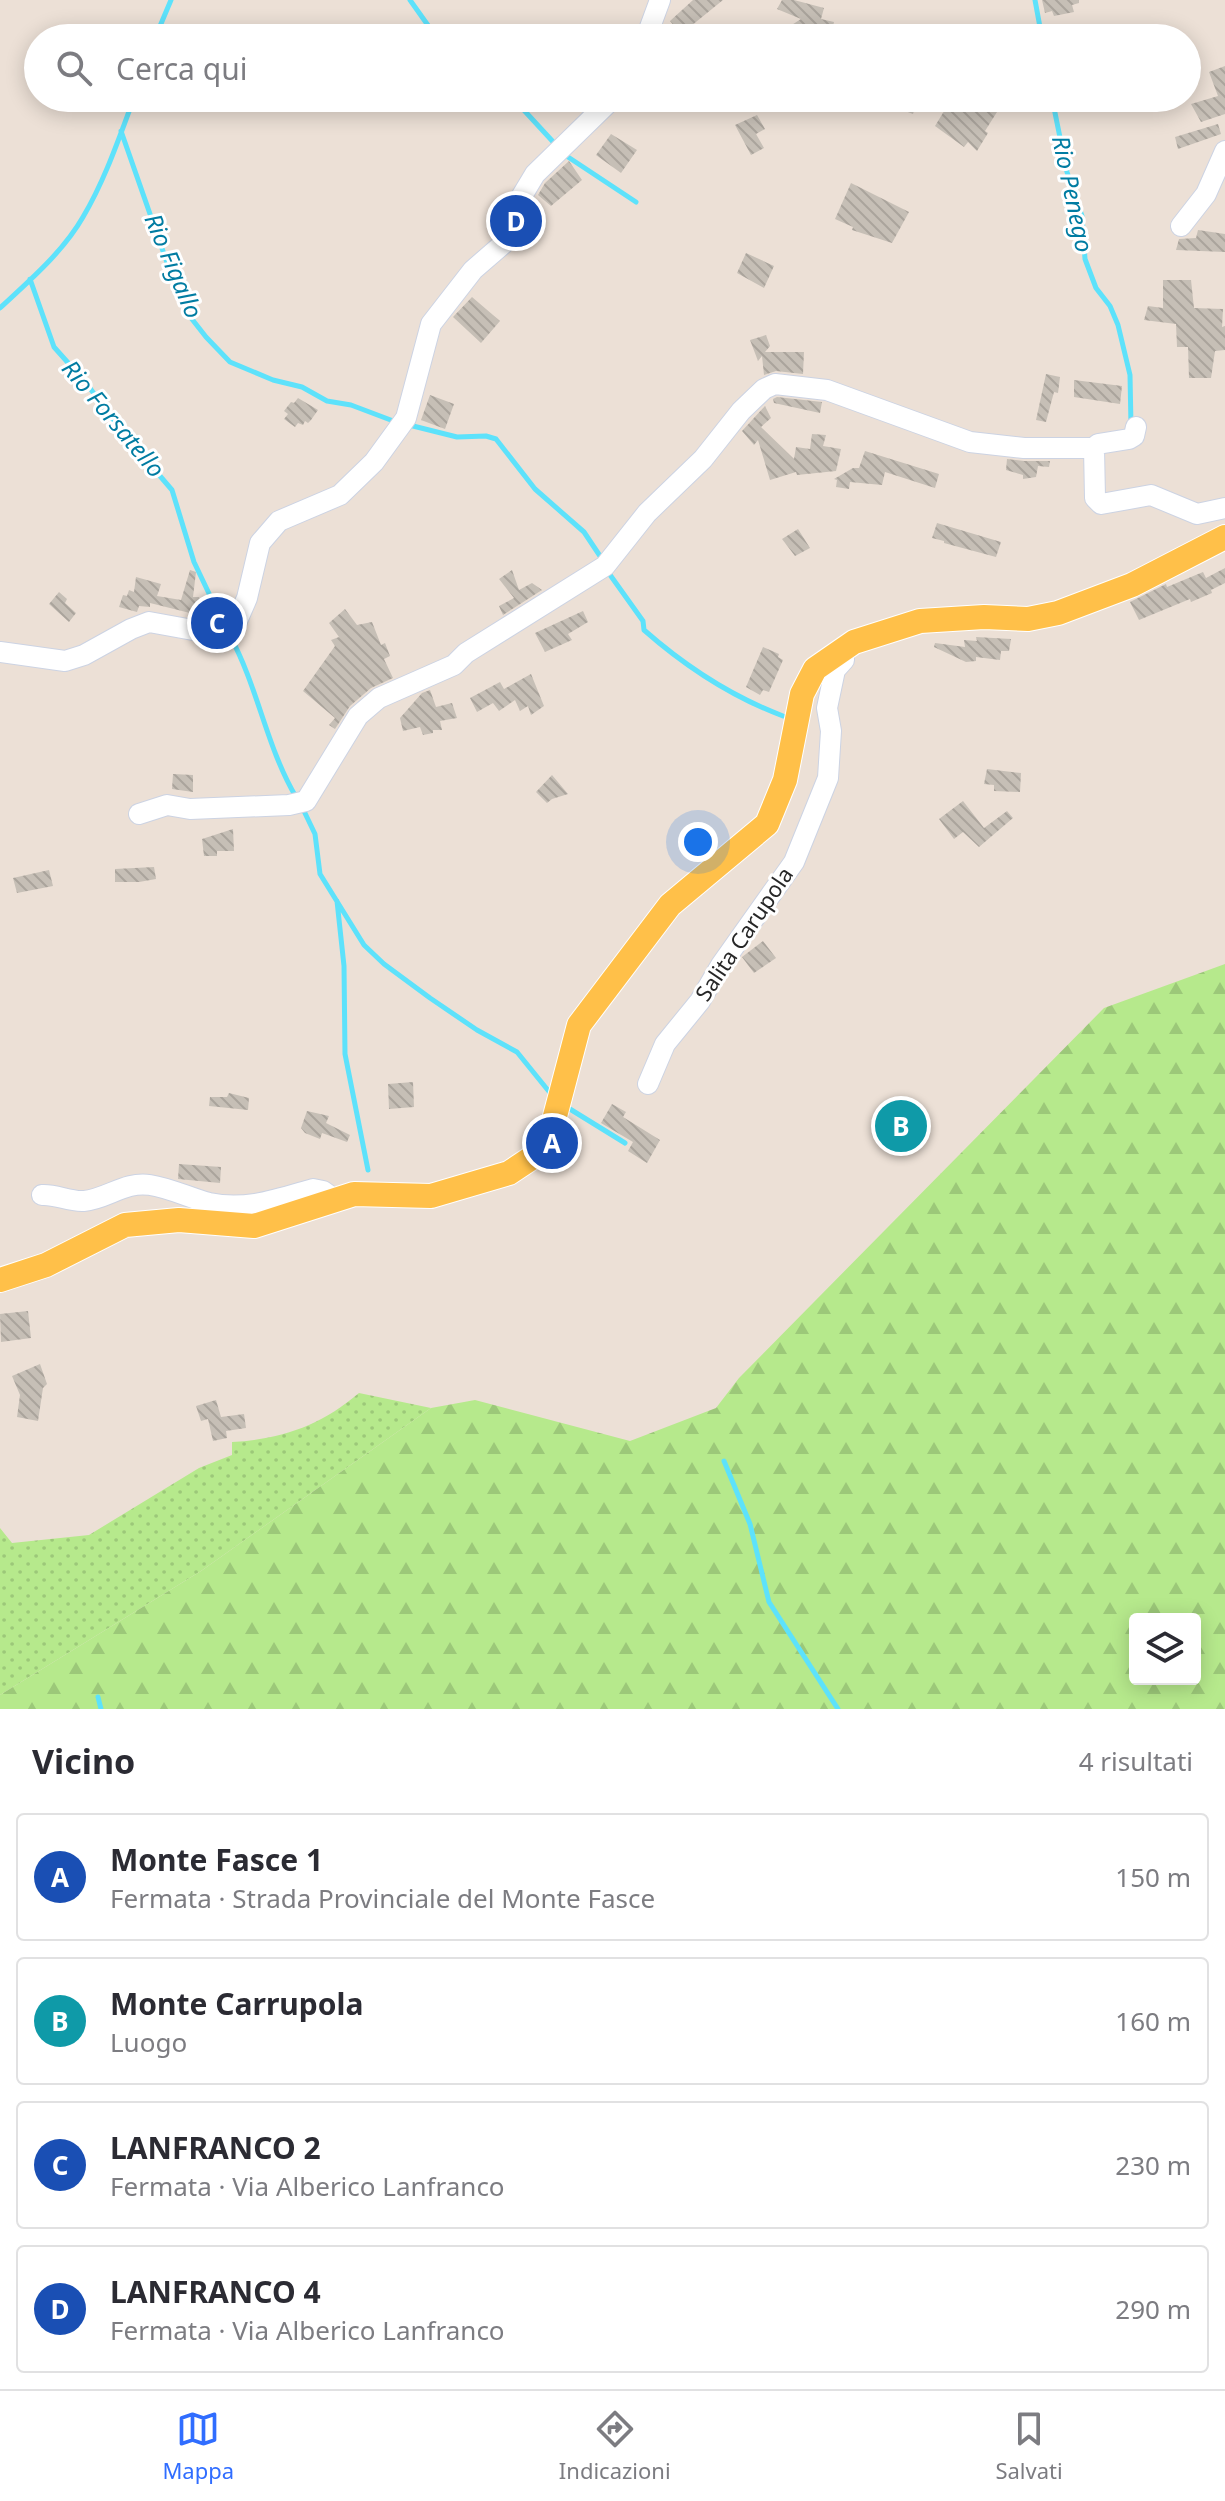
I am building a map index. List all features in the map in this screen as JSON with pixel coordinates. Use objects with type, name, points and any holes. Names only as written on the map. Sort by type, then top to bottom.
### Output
[{"type":"main road","points":[[0,1280],[46,1265],[125,1225],[179,1220],[254,1226],[333,1198],[354,1194],[431,1196],[509,1173],[536,1155],[554,1120],[579,1025],[670,905],[767,824],[785,780],[802,694],[815,669],[854,642],[920,621],[984,617],[1028,619],[1058,613],[1132,585],[1225,537]]},
{"type":"street","points":[[651,24],[660,0]]},
{"type":"street","points":[[0,652],[65,661],[84,655],[149,622],[215,634],[237,621],[247,598],[260,543],[279,521],[340,495],[374,462],[406,418],[431,324],[473,270],[503,244],[517,204],[535,174],[599,112]]},
{"type":"street","points":[[1181,226],[1206,194],[1225,151]]},
{"type":"street","points":[[139,814],[167,805],[190,809],[289,805],[306,801],[358,716],[379,698],[454,665],[466,653],[605,566],[647,513],[703,459],[741,411],[764,389],[775,384],[827,390],[970,442],[1024,448],[1094,448],[1098,444],[1129,439],[1134,436],[1136,427]]},
{"type":"street","points":[[1094,448],[1095,498],[1101,504],[1151,495],[1197,514],[1225,508]]},
{"type":"street","name":"Salita Carupola","points":[[648,1084],[665,1044],[700,1001],[721,965],[794,862],[828,778],[831,731],[827,708],[831,681],[838,664],[844,660],[843,649]]},
{"type":"street","points":[[42,1195],[87,1201],[123,1187],[149,1185],[212,1204],[250,1207],[313,1189],[333,1198]]},
{"type":"green space","points":[[1225,964],[1225,1709],[0,1709],[0,1695],[201,1571],[431,1408],[475,1400],[630,1441],[716,1408],[739,1378],[1104,1008]]},
{"type":"green space","points":[[359,1393],[431,1408],[201,1571],[0,1695],[0,1528],[12,1543],[89,1535],[199,1468],[232,1455],[232,1442],[267,1438],[300,1429],[330,1414]]},
{"type":"building","points":[[693,0],[723,0],[693,24],[672,24],[670,21]]},
{"type":"building","points":[[782,0],[794,0],[824,8],[821,19],[834,24],[793,24],[801,19],[777,9]]},
{"type":"building","points":[[1042,0],[1079,0],[1079,3],[1072,5],[1074,12],[1054,16],[1052,11],[1045,13]]},
{"type":"building","points":[[1225,66],[1225,114],[1201,122],[1195,112],[1201,112],[1201,101],[1218,96],[1209,72]]},
{"type":"building","points":[[944,112],[997,112],[977,151],[968,142],[964,147],[935,126]]},
{"type":"building","points":[[757,115],[765,129],[756,134],[764,148],[751,155],[735,125]]},
{"type":"building","points":[[1218,124],[1221,134],[1178,149],[1175,137]]},
{"type":"building","points":[[611,134],[637,150],[621,173],[596,155]]},
{"type":"building","points":[[569,161],[582,180],[551,206],[538,195],[545,183]]},
{"type":"building","points":[[851,183],[909,212],[892,243],[852,230],[853,227],[835,219]]},
{"type":"building","points":[[1198,230],[1225,234],[1225,252],[1176,250],[1179,239],[1196,238]]},
{"type":"building","points":[[746,253],[774,266],[764,288],[737,273]]},
{"type":"building","points":[[1163,280],[1191,280],[1194,308],[1223,309],[1225,350],[1215,351],[1211,378],[1189,378],[1188,347],[1177,347],[1176,324],[1144,320],[1148,306],[1163,308]]},
{"type":"building","points":[[472,297],[500,321],[481,343],[453,317]]},
{"type":"building","points":[[766,335],[770,346],[765,352],[804,352],[803,374],[776,371],[764,375],[762,356],[758,361],[750,340]]},
{"type":"building","points":[[1046,374],[1060,377],[1058,393],[1054,392],[1046,422],[1036,420]]},
{"type":"building","points":[[1074,380],[1122,386],[1120,404],[1074,397]]},
{"type":"building","points":[[430,395],[454,404],[445,429],[421,420]]},
{"type":"building","points":[[298,398],[318,410],[308,423],[298,423],[295,427],[284,419],[288,414],[284,411]]},
{"type":"building","points":[[773,399],[822,402],[820,413],[774,403]]},
{"type":"building","points":[[765,406],[771,418],[761,427],[794,459],[796,447],[810,449],[812,434],[826,435],[823,446],[841,449],[836,471],[797,475],[796,472],[770,480],[758,440],[754,445],[742,431]]},
{"type":"building","points":[[865,451],[939,474],[935,488],[885,472],[882,485],[850,482],[849,489],[836,487],[837,480],[834,479],[853,468],[859,468]]},
{"type":"building","points":[[1007,459],[1050,461],[1049,467],[1038,466],[1036,477],[1023,479],[1023,475],[1006,470]]},
{"type":"building","points":[[937,523],[1001,542],[996,557],[932,538]]},
{"type":"building","points":[[798,529],[810,548],[795,556],[782,539]]},
{"type":"building","points":[[1225,568],[1225,583],[1191,602],[1190,599],[1139,620],[1130,602],[1166,584],[1167,587],[1203,572],[1206,578]]},
{"type":"building","points":[[190,570],[196,572],[193,597],[199,597],[206,617],[150,603],[150,607],[139,606],[137,612],[119,607],[123,595],[127,596],[129,590],[134,592],[136,577],[161,584],[157,596],[181,600]]},
{"type":"building","points":[[512,570],[519,590],[532,583],[542,590],[503,615],[499,606],[514,598],[499,579]]},
{"type":"building","points":[[59,592],[76,613],[69,622],[49,604]]},
{"type":"building","points":[[345,609],[357,625],[372,622],[381,645],[385,643],[390,656],[384,659],[393,678],[371,688],[350,706],[335,729],[329,725],[335,718],[303,691],[335,646],[331,640],[339,637],[329,623]]},
{"type":"building","points":[[583,611],[588,622],[568,634],[572,640],[545,652],[535,633]]},
{"type":"building","points":[[976,637],[1011,639],[1009,651],[1001,651],[1000,660],[976,657],[976,661],[966,662],[934,647],[935,643],[965,647],[964,640],[977,641]]},
{"type":"building","points":[[763,647],[779,654],[778,657],[783,660],[769,692],[763,690],[760,695],[746,687]]},
{"type":"building","points":[[531,674],[544,706],[531,715],[528,706],[520,711],[515,700],[499,711],[493,703],[477,712],[470,698],[500,682],[504,689]]},
{"type":"building","points":[[430,690],[436,707],[452,703],[457,718],[440,721],[442,730],[433,730],[433,733],[423,735],[420,727],[403,731],[400,718],[422,693]]},
{"type":"building","points":[[987,769],[1021,773],[1020,792],[994,791],[994,785],[984,784]]},
{"type":"building","points":[[173,774],[193,775],[193,792],[172,789]]},
{"type":"building","points":[[552,775],[568,794],[547,803],[536,792]]},
{"type":"building","points":[[963,801],[984,828],[1007,811],[1013,818],[979,847],[963,832],[954,839],[939,819]]},
{"type":"building","points":[[233,829],[234,851],[217,851],[217,856],[204,856],[202,839]]},
{"type":"building","points":[[154,867],[156,879],[115,882],[115,869]]},
{"type":"building","points":[[49,870],[53,886],[17,893],[13,878]]},
{"type":"building","points":[[763,941],[776,958],[754,973],[742,957]]},
{"type":"building","points":[[413,1082],[414,1107],[389,1109],[388,1084]]},
{"type":"building","points":[[229,1093],[249,1098],[248,1110],[209,1106],[210,1097],[227,1097]]},
{"type":"building","points":[[612,1104],[626,1112],[623,1117],[660,1140],[647,1163],[628,1151],[633,1142],[601,1123]]},
{"type":"building","points":[[307,1111],[329,1116],[326,1123],[350,1135],[347,1142],[322,1133],[320,1139],[305,1133],[301,1128]]},
{"type":"building","points":[[179,1164],[221,1167],[220,1183],[178,1179]]},
{"type":"building","points":[[28,1311],[31,1338],[1,1342],[0,1314]]},
{"type":"building","points":[[40,1364],[47,1384],[43,1388],[38,1421],[17,1417],[20,1395],[12,1376]]},
{"type":"building","points":[[216,1400],[221,1417],[244,1414],[246,1428],[226,1431],[227,1438],[213,1441],[208,1419],[201,1421],[196,1406]]},
{"type":"waterway","points":[[161,24],[171,0]]},
{"type":"waterway","points":[[410,0],[427,24]]},
{"type":"waterway","name":"Rio Penego","points":[[1035,0],[1039,24]]},
{"type":"waterway","points":[[0,308],[45,266],[75,230],[105,174],[129,112]]},
{"type":"waterway","points":[[526,112],[556,145]]},
{"type":"waterway","name":"Rio Penego","points":[[1055,112],[1067,172],[1082,216],[1085,259],[1096,288],[1110,306],[1118,325],[1130,375],[1131,426]]},
{"type":"waterway","name":"Rio Figallo","points":[[121,131],[171,274],[188,314],[206,337],[230,362],[273,380],[302,387],[327,401],[351,405],[396,422]]},
{"type":"waterway","points":[[565,155],[636,202]]},
{"type":"waterway","name":"Rio Forsatello","points":[[30,279],[54,347],[172,490],[194,562],[224,625]]},
{"type":"waterway","points":[[409,425],[457,437],[486,436],[496,439],[535,489],[584,532],[602,559]]},
{"type":"waterway","points":[[608,572],[643,621],[644,630],[692,668],[727,690],[783,716]]},
{"type":"waterway","points":[[230,636],[240,655],[277,758],[296,797]]},
{"type":"waterway","points":[[303,809],[315,834],[320,874],[364,945],[430,998],[477,1030],[517,1052],[551,1094]]},
{"type":"waterway","points":[[337,901],[344,966],[345,1054],[368,1170]]},
{"type":"waterway","points":[[565,1106],[625,1143]]},
{"type":"waterway","points":[[724,1461],[750,1524],[769,1602],[838,1709]]},
{"type":"waterway","points":[[98,1697],[101,1709]]},
{"type":"place","name":"LANFRANCO 4","points":[[516,221]]},
{"type":"place","name":"LANFRANCO 2","points":[[217,623]]},
{"type":"place","name":"Monte Carrupola","points":[[901,1126]]},
{"type":"place","name":"Monte Fasce 1","points":[[552,1143]]}]
